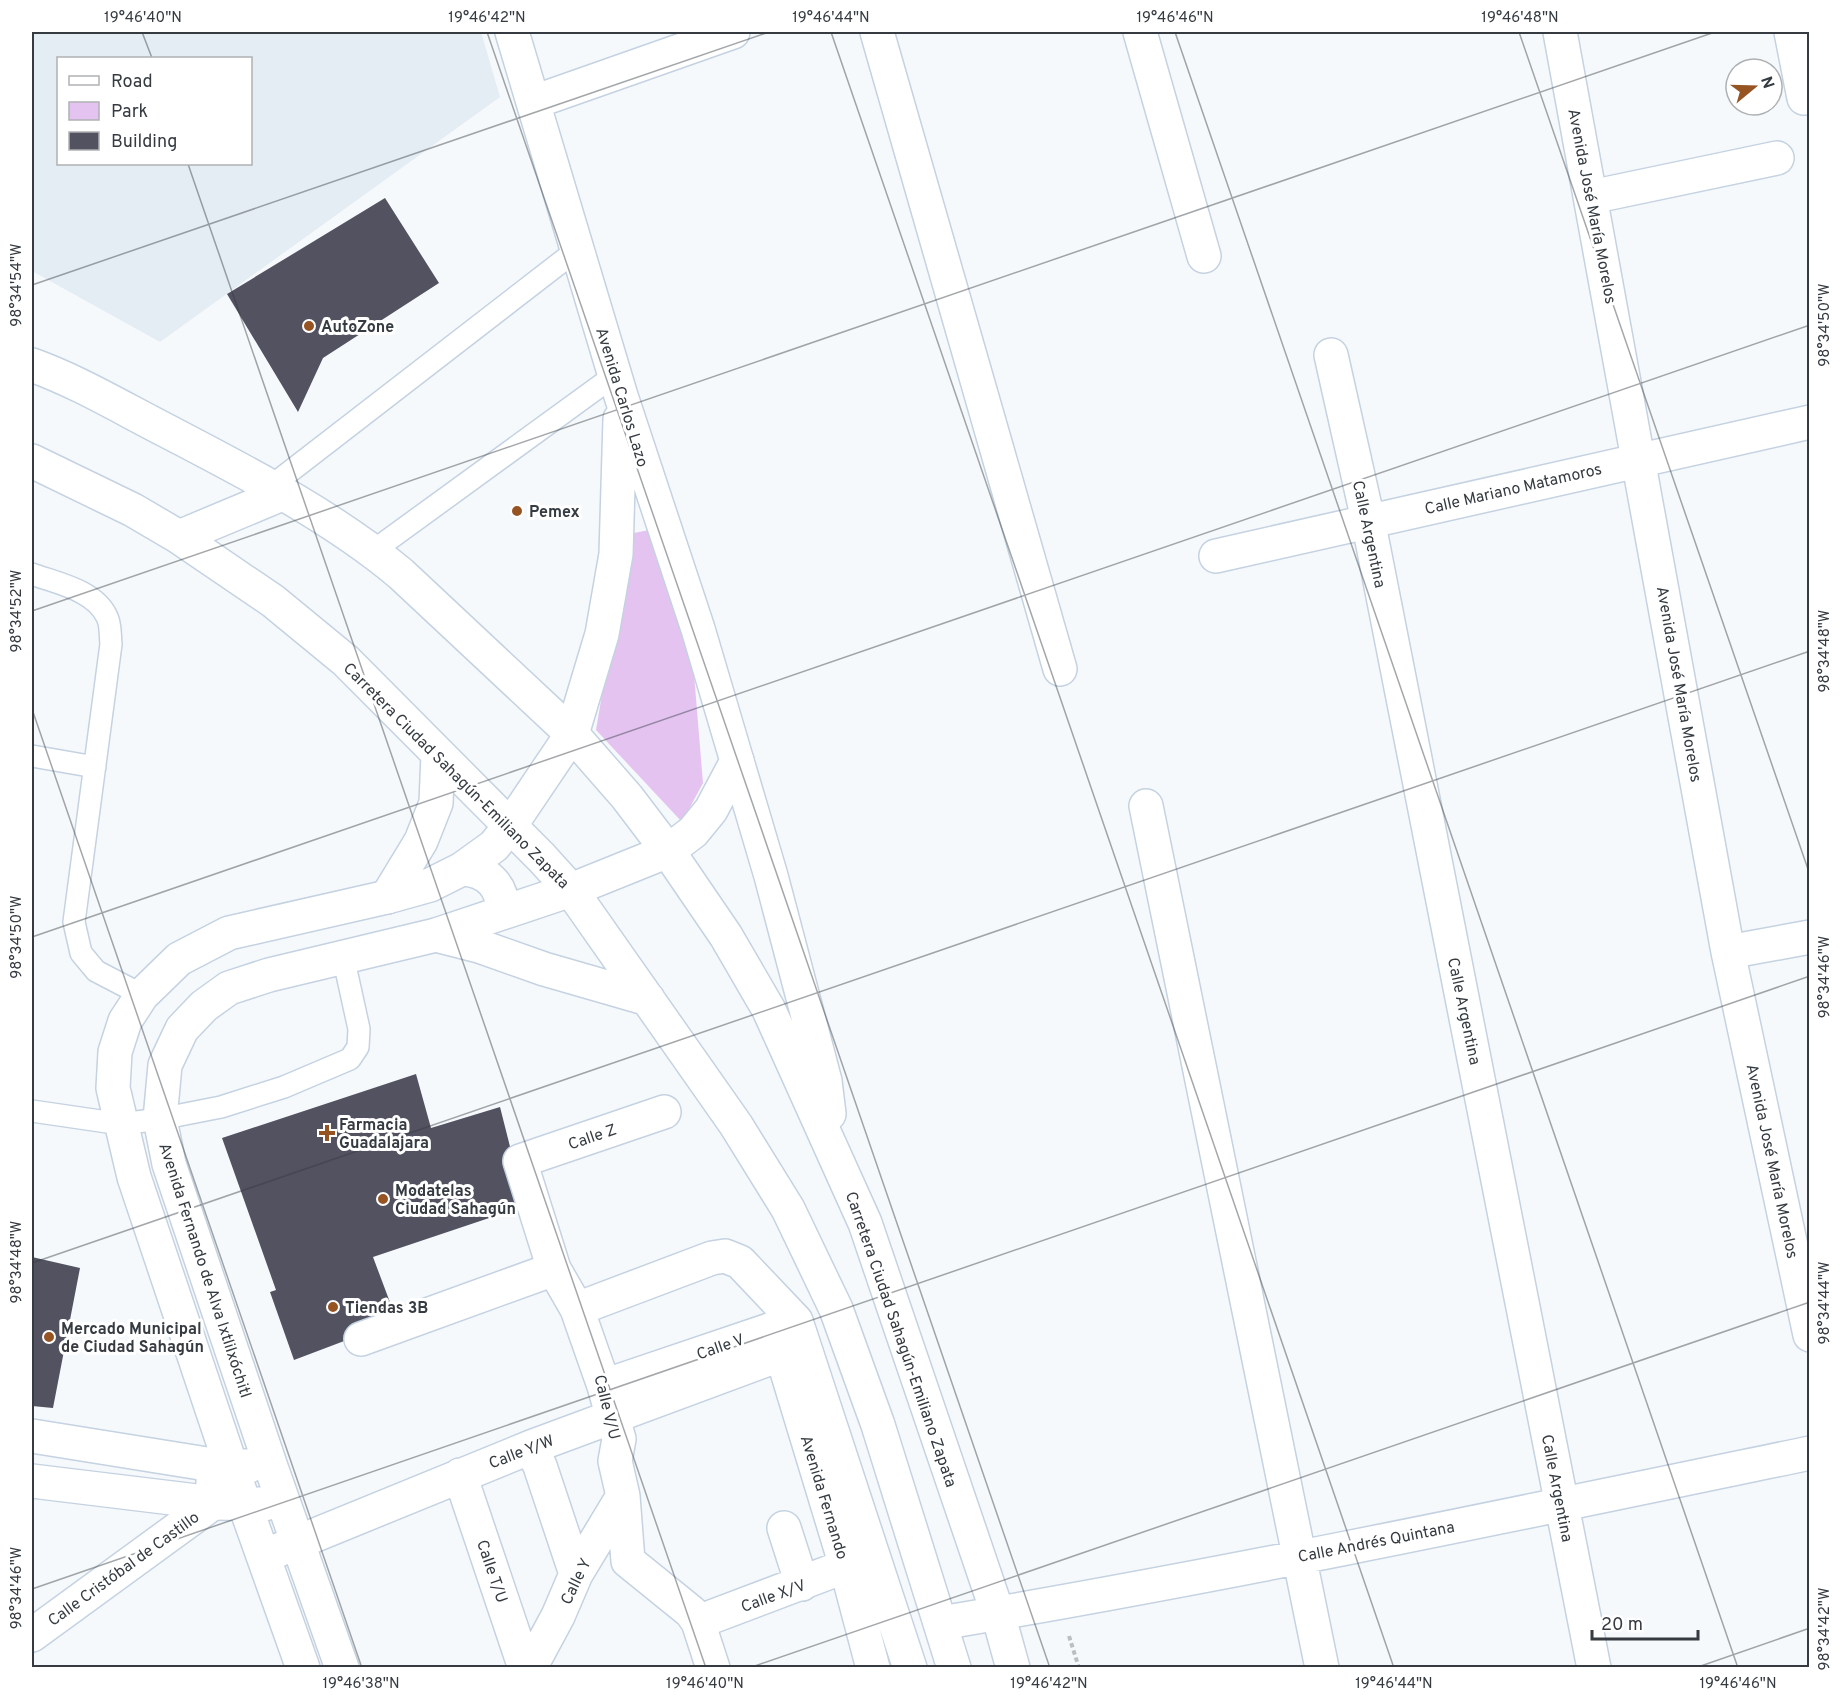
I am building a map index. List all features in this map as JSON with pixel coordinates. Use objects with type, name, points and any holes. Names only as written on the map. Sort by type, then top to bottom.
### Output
[{"type":"street","name":"Avenida Carlos Lazo","points":[[512,32],[618,386],[698,629],[771,876],[825,1081],[832,1148]]},
{"type":"street","points":[[534,102],[733,32]]},
{"type":"street","points":[[877,32],[1060,669]]},
{"type":"street","points":[[1140,32],[1204,256]]},
{"type":"street","name":"Avenida José María Morelos","points":[[1560,32],[1640,459],[1728,952],[1801,1254],[1809,1335]]},
{"type":"street","points":[[1791,32],[1804,98]]},
{"type":"street","points":[[1591,197],[1776,158]]},
{"type":"street","name":"Calle Argentina","points":[[1331,356],[1368,520],[1594,1668]]},
{"type":"street","name":"Carretera Ciudad Sahagún-Emiliano Zapata","points":[[32,365],[60,375],[276,490],[373,551],[401,574],[572,734],[627,797],[668,851],[726,936],[769,1010],[832,1148],[868,1234],[998,1614],[1013,1668]]},
{"type":"street","points":[[32,1481],[254,1504],[270,1496],[260,1483],[222,1465],[134,1177],[113,1088],[115,1052],[125,1021],[142,995],[179,959],[229,933],[430,885],[462,869],[494,846],[510,826],[572,734],[602,634],[616,554],[618,386]]},
{"type":"street","name":"Calle Mariano Matamoros","points":[[1216,556],[1809,422]]},
{"type":"street","name":"Carretera Ciudad Sahagún-Emiliano Zapata","points":[[32,461],[133,510],[179,537],[273,601],[346,661],[571,890],[736,1125],[788,1209],[836,1309],[878,1425],[954,1668]]},
{"type":"street","points":[[179,537],[276,490]]},
{"type":"street","points":[[387,897],[421,841],[436,803],[438,755]]},
{"type":"street","name":"Avenida Fernando de Alva Ixtlilxóchitl","points":[[342,1668],[321,1607],[254,1504],[271,1467],[169,1164],[160,1119],[165,1065],[182,1029],[204,1006],[229,988],[268,975],[436,935],[571,890],[668,851],[693,832],[711,810],[737,760]]},
{"type":"street","points":[[1146,806],[1301,1556],[1322,1668]]},
{"type":"street","points":[[462,869],[479,871],[496,884],[501,894],[502,913]]},
{"type":"street","points":[[436,935],[479,946],[544,969],[648,999]]},
{"type":"street","points":[[1728,952],[1809,937]]},
{"type":"street","name":"Calle Z","points":[[520,1161],[664,1112]]},
{"type":"street","name":"Calle V/U","points":[[520,1161],[554,1269],[578,1309],[619,1439],[615,1461],[623,1496],[628,1561],[691,1612],[698,1622],[713,1668]]},
{"type":"street","points":[[578,1309],[712,1258],[725,1256],[740,1262],[784,1334],[910,1668]]},
{"type":"street","points":[[361,1339],[554,1269]]},
{"type":"street","name":"Calle V","points":[[608,1401],[784,1334],[836,1309]]},
{"type":"street","name":"Avenida Fernando","points":[[784,1334],[873,1668]]},
{"type":"street","name":"Calle Y/W","points":[[283,1548],[531,1447],[608,1401]]},
{"type":"street","points":[[32,1436],[222,1465],[271,1467]]},
{"type":"street","points":[[531,1447],[576,1574]]},
{"type":"street","name":"Calle Andrés Quintana","points":[[941,1623],[1058,1604],[1809,1453]]},
{"type":"street","name":"Calle Cristóbal de Castillo","points":[[32,1635],[254,1504],[222,1465]]},
{"type":"street","name":"Calle T/U","points":[[460,1475],[525,1668]]},
{"type":"street","name":"Calle Y","points":[[530,1668],[558,1617],[576,1574],[623,1496]]},
{"type":"street","points":[[784,1528],[802,1584]]},
{"type":"street","name":"Avenida Fernando de Alva Ixtlilxóchitl","points":[[283,1548],[303,1668]]},
{"type":"street","name":"Calle X/V","points":[[698,1622],[846,1566]]},
{"type":"lane","points":[[276,490],[578,249]]},
{"type":"lane","points":[[373,551],[618,386]]},
{"type":"lane","points":[[32,574],[71,588],[94,601],[108,617],[111,644],[74,922],[81,953],[96,971],[142,995]]},
{"type":"lane","points":[[32,756],[95,767]]},
{"type":"lane","points":[[32,1111],[121,1124],[160,1119],[221,1107],[284,1087],[350,1059],[358,1047],[359,1029],[343,956]]},
{"type":"shaded area","points":[[32,32],[481,32],[500,97],[160,342],[32,271]]},
{"type":"green space","points":[[649,530],[693,662],[703,783],[682,822],[596,730],[629,534]]},
{"type":"building","name":"AutoZone","points":[[385,198],[439,283],[323,358],[298,412],[227,294]]},
{"type":"building","points":[[416,1074],[431,1128],[500,1107],[525,1206],[373,1257],[397,1321],[294,1360],[270,1292],[276,1290],[222,1138]]},
{"type":"building","name":"Mercado Municipal de Ciudad Sahagún","points":[[32,1257],[80,1268],[53,1408],[32,1406]]},
{"type":"place","name":"AutoZone","points":[[309,326]]},
{"type":"place","name":"Pemex","points":[[517,511]]},
{"type":"place","name":"Farmacia Guadalajara","points":[[327,1133]]},
{"type":"place","name":"Modatelas Ciudad Sahagún","points":[[383,1199]]},
{"type":"place","name":"Tiendas 3B","points":[[333,1307]]},
{"type":"place","name":"Mercado Municipal de Ciudad Sahagún","points":[[49,1337]]}]
